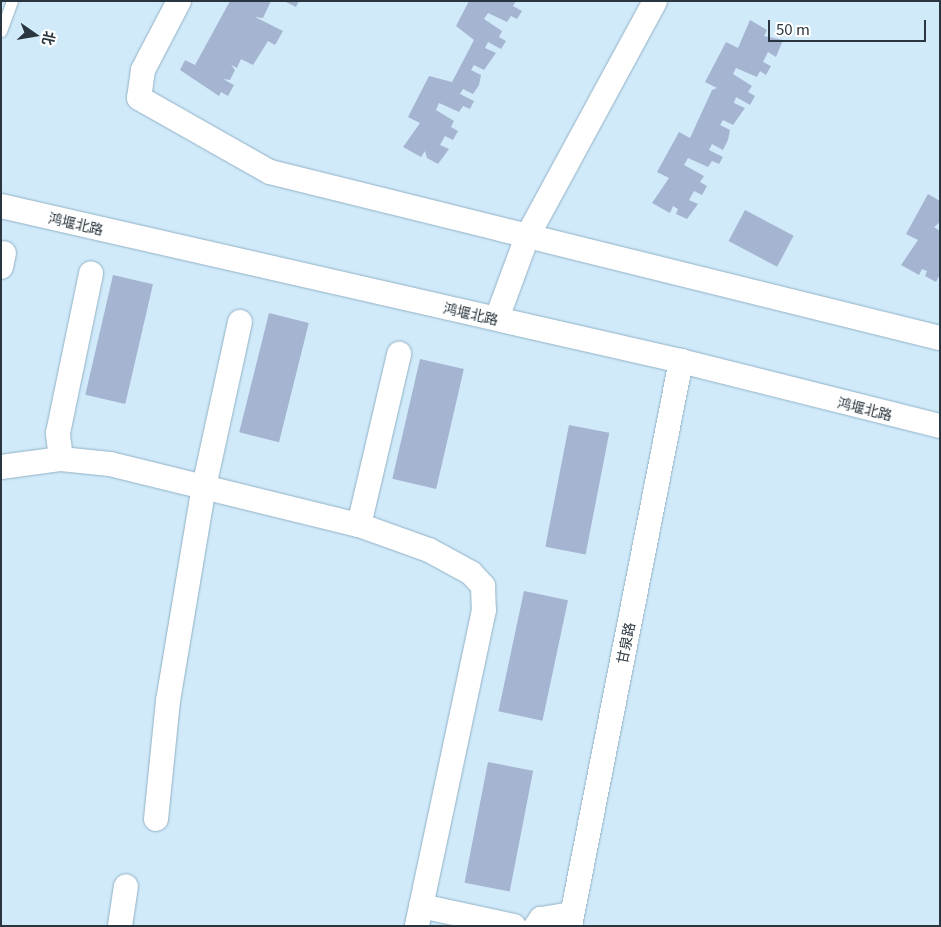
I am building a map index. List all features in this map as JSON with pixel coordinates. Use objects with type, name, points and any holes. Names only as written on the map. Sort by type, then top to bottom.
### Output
[{"type":"street","points":[[179,1],[143,70],[139,98],[270,172],[940,338]]},
{"type":"street","points":[[497,318],[527,237],[655,1]]},
{"type":"street","name":"鸿堰北路","points":[[1,206],[681,361],[940,426]]},
{"type":"street","points":[[62,460],[58,433],[91,274]]},
{"type":"street","points":[[156,819],[168,701],[204,488],[240,322]]},
{"type":"street","points":[[359,524],[399,354]]},
{"type":"street","name":"甘泉路","points":[[571,920],[681,361]]},
{"type":"street","points":[[1,467],[62,460],[110,464],[359,524],[429,550],[471,574],[483,586],[484,610],[419,916],[514,926]]},
{"type":"street","points":[[120,926],[126,886]]},
{"type":"street","points":[[536,926],[541,919],[571,920]]},
{"type":"lane","points":[[1,30],[12,1]]},
{"type":"building","points":[[230,1],[271,1],[263,18],[255,17],[283,31],[275,45],[268,41],[253,65],[241,59],[237,68],[231,65],[235,70],[230,80],[223,79],[234,85],[228,96],[221,92],[219,96],[180,70],[185,60],[195,65]]},
{"type":"building","points":[[284,1],[299,1],[296,7]]},
{"type":"building","points":[[469,1],[516,1],[513,6],[522,11],[517,19],[511,16],[507,22],[488,13],[484,19],[502,31],[499,37],[506,41],[501,49],[488,42],[485,48],[496,53],[484,70],[474,65],[471,70],[481,75],[479,85],[473,94],[463,89],[460,94],[474,101],[470,109],[463,106],[459,112],[439,103],[436,110],[454,121],[451,127],[458,131],[453,140],[445,136],[440,145],[449,149],[438,164],[427,158],[425,151],[421,157],[403,147],[420,123],[408,117],[429,76],[452,82],[474,40],[456,26]]},
{"type":"building","points":[[750,20],[767,30],[764,36],[783,40],[776,57],[768,52],[763,62],[771,66],[766,75],[760,71],[757,77],[736,68],[733,74],[752,86],[748,92],[755,96],[750,105],[736,97],[734,103],[745,108],[733,125],[723,120],[720,125],[730,130],[728,140],[723,150],[712,144],[709,150],[723,157],[719,164],[712,161],[708,167],[688,158],[684,165],[704,176],[700,182],[707,186],[702,195],[694,191],[689,200],[698,204],[687,219],[676,214],[678,209],[673,206],[670,213],[652,203],[669,178],[657,172],[679,132],[690,138],[712,90],[717,88],[705,82],[726,42],[738,48]]},
{"type":"building","points":[[928,194],[940,201],[940,222],[934,227],[940,231],[940,274],[936,282],[925,276],[927,271],[922,269],[919,275],[901,265],[918,240],[906,234]]},
{"type":"building","points":[[745,210],[794,236],[777,267],[729,241]]},
{"type":"building","points":[[113,275],[153,284],[125,404],[85,395]]},
{"type":"building","points":[[269,313],[309,323],[279,442],[239,432]]},
{"type":"building","points":[[420,359],[464,369],[436,489],[392,479]]},
{"type":"building","points":[[569,425],[609,433],[586,555],[545,547]]},
{"type":"building","points":[[524,591],[568,600],[542,721],[498,711]]},
{"type":"building","points":[[488,762],[533,771],[510,892],[465,883]]}]
